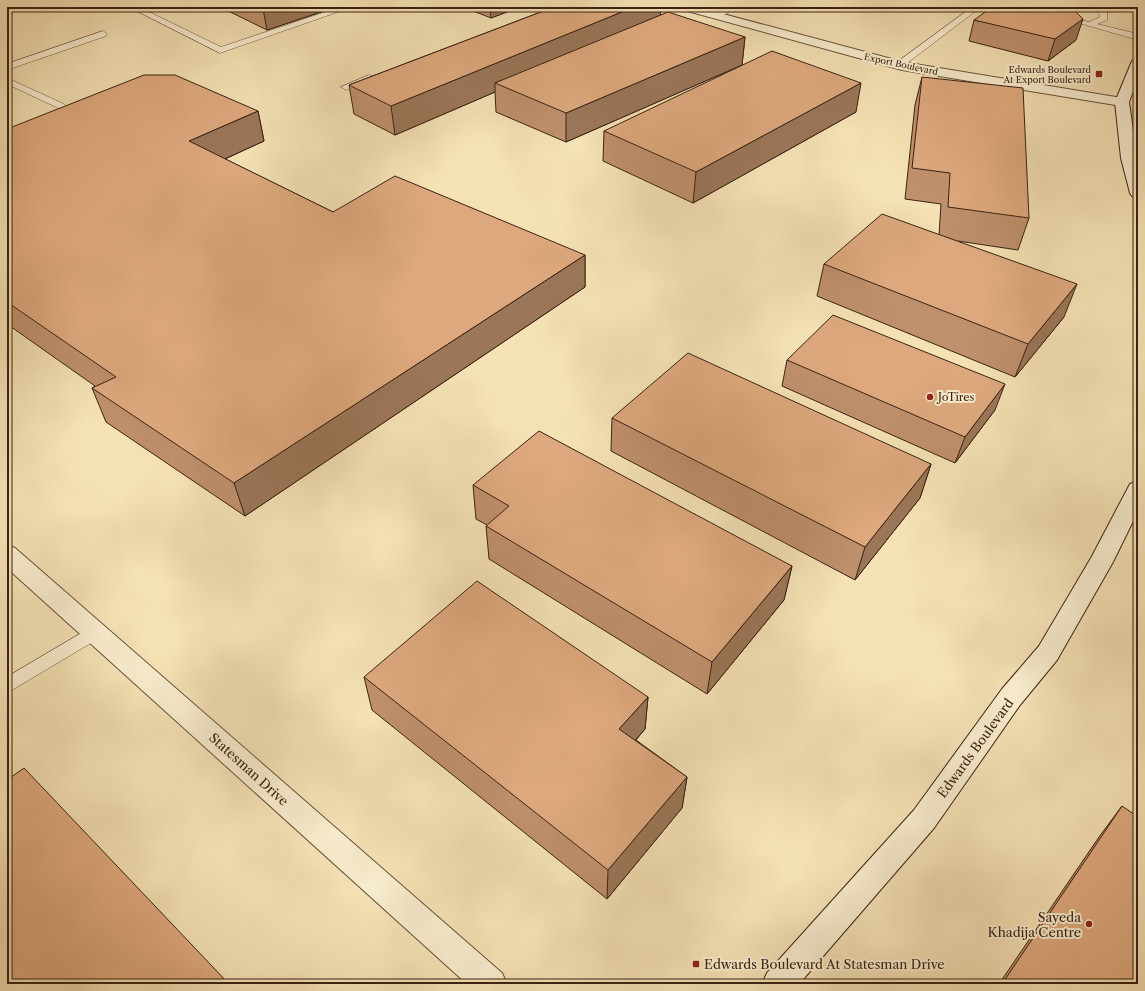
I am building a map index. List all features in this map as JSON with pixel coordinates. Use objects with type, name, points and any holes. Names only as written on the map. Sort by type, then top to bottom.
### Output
[{"type":"street","name":"Export Boulevard","points":[[684,7],[899,65],[1122,102]]},
{"type":"street","points":[[1138,61],[1122,102],[1128,158],[1138,193]]},
{"type":"street","name":"Edwards Boulevard","points":[[778,984],[924,819],[1011,697],[1048,653],[1101,562],[1138,489]]},
{"type":"street","name":"Statesman Drive","points":[[7,554],[491,984]]},
{"type":"lane","points":[[133,7],[220,50],[348,7]]},
{"type":"lane","points":[[716,16],[733,7]]},
{"type":"lane","points":[[899,65],[977,7]]},
{"type":"lane","points":[[1063,7],[1052,15],[1138,37]]},
{"type":"lane","points":[[1090,24],[1104,18],[1103,12],[1093,7]]},
{"type":"lane","points":[[7,67],[103,34]]},
{"type":"lane","points":[[346,87],[376,76]]},
{"type":"lane","points":[[7,81],[61,106]]},
{"type":"lane","points":[[7,686],[95,632]]},
{"type":"building","points":[[554,7],[634,7],[391,106],[349,85]]},
{"type":"building","points":[[992,7],[1058,7],[1075,11],[1083,19],[1055,39],[974,20]]},
{"type":"building","points":[[668,12],[745,37],[566,113],[495,83]]},
{"type":"building","points":[[772,51],[861,83],[696,172],[604,131]]},
{"type":"building","points":[[144,75],[175,75],[258,111],[189,141],[333,212],[395,176],[585,255],[234,483],[92,388],[116,377],[7,302],[7,129]]},
{"type":"building","points":[[922,77],[1023,88],[1029,218],[948,207],[950,173],[912,168]]},
{"type":"building","points":[[882,214],[1077,284],[1028,344],[824,264]]},
{"type":"building","points":[[833,315],[1005,384],[965,437],[787,360]]},
{"type":"building","points":[[688,353],[931,464],[865,547],[612,418]]},
{"type":"building","points":[[539,431],[792,566],[712,662],[486,526],[509,506],[473,485]]},
{"type":"building","points":[[477,581],[648,697],[619,729],[687,777],[608,870],[364,677]]},
{"type":"building","points":[[24,768],[229,984],[7,984],[7,780]]},
{"type":"building","name":"Sayeda Khadija Centre","points":[[1122,806],[1138,817],[1138,984],[1002,984]]},
{"type":"place","name":"Edwards Boulevard At Export Boulevard","points":[[1099,74]]},
{"type":"place","name":"JoTires","points":[[930,397]]},
{"type":"place","name":"Sayeda Khadija Centre","points":[[1089,924]]},
{"type":"place","name":"Edwards Boulevard At Statesman Drive","points":[[696,964]]}]
